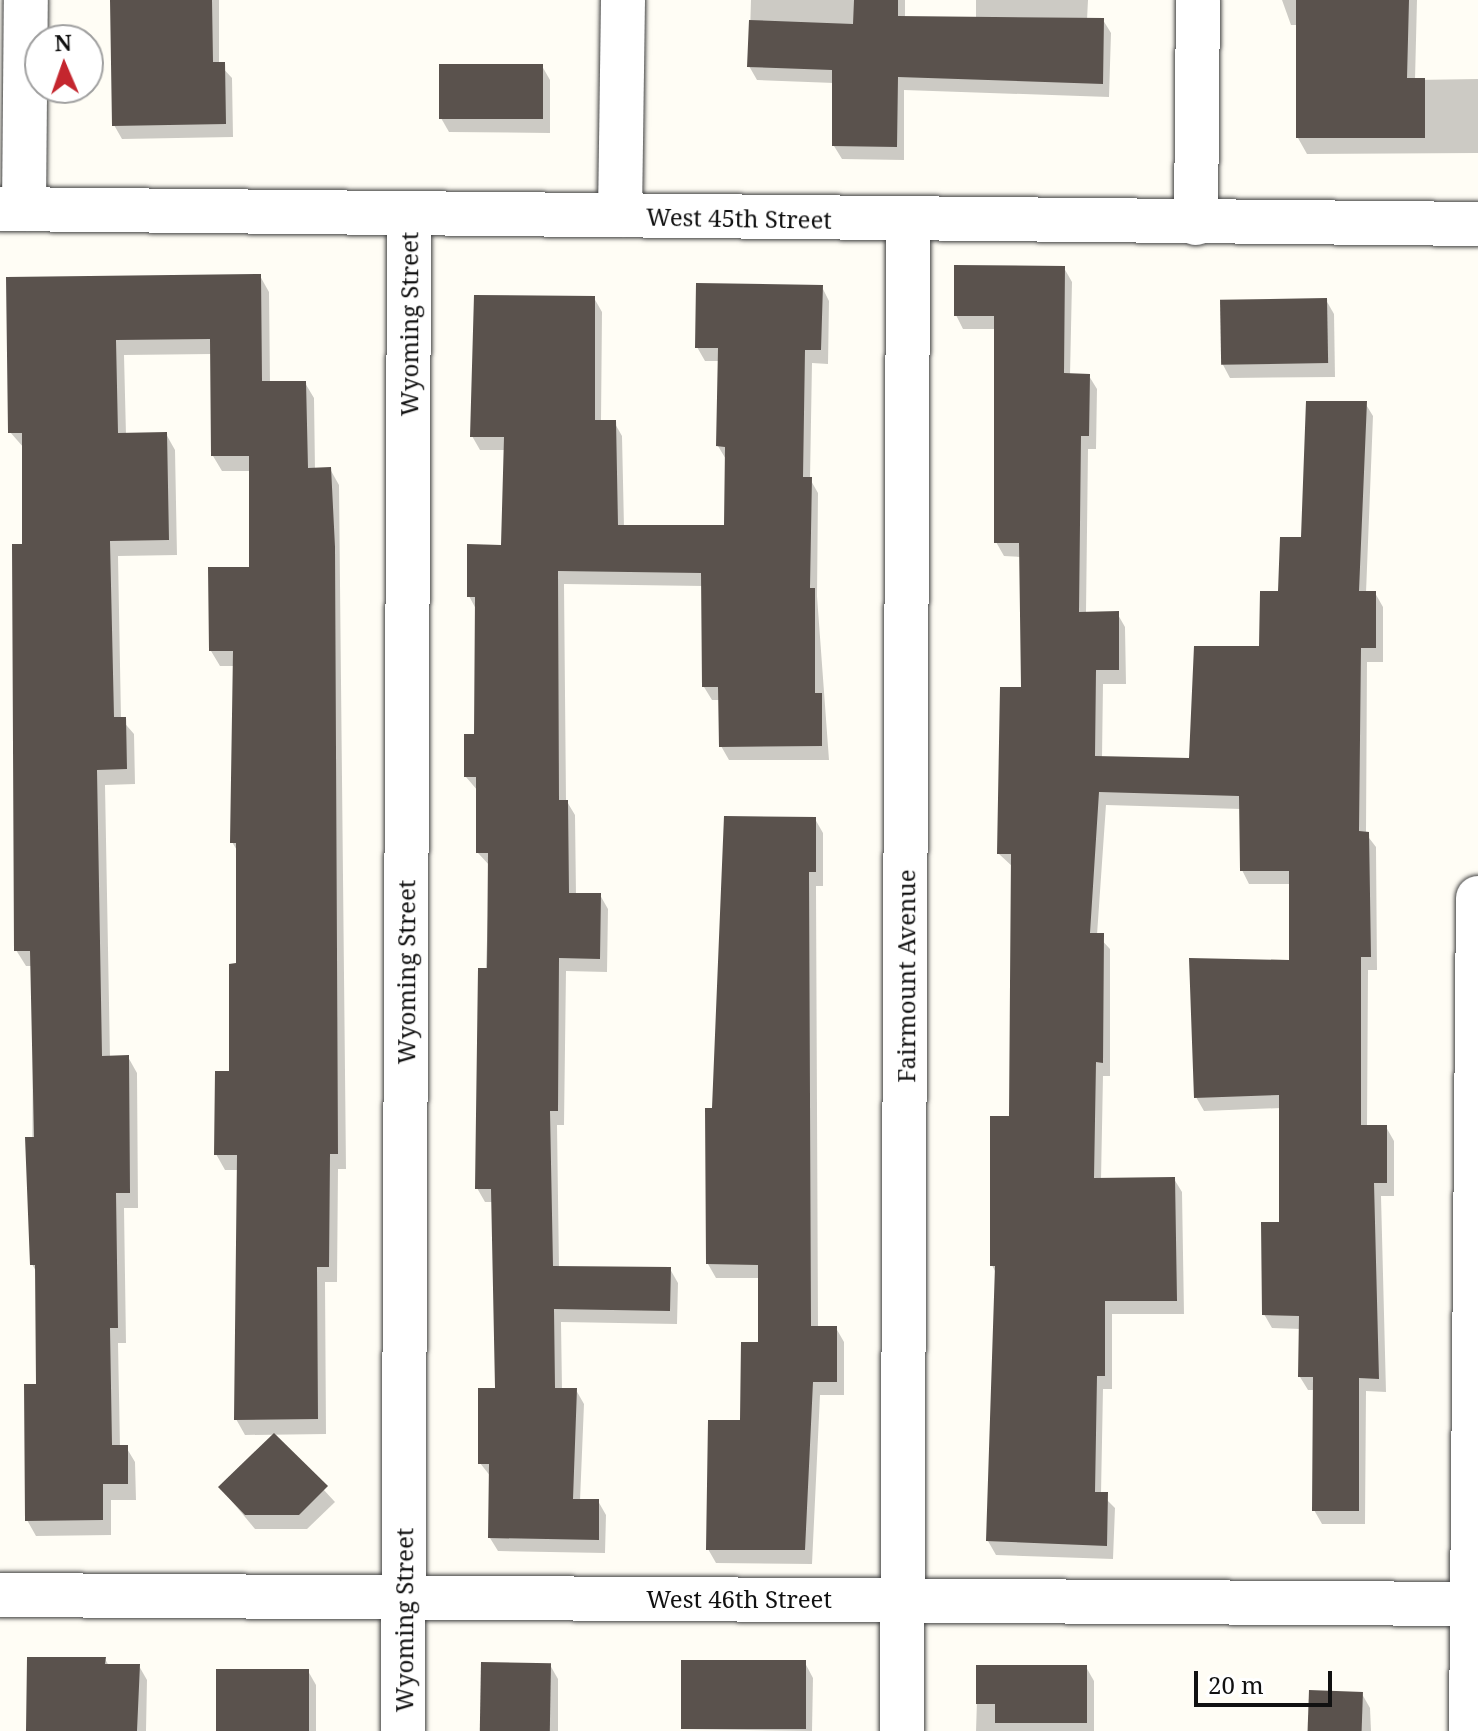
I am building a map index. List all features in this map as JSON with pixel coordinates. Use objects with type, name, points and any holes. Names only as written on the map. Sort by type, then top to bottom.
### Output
[{"type":"street","points":[[12,209],[26,0]]},
{"type":"street","points":[[620,215],[623,0]]},
{"type":"street","points":[[1196,223],[1198,0]]},
{"type":"street","name":"West 45th Street","points":[[12,209],[908,221],[1478,224]]},
{"type":"street","name":"Wyoming Street","points":[[403,1731],[409,213]]},
{"type":"street","name":"Fairmount Avenue","points":[[902,1731],[908,221]]},
{"type":"street","points":[[1471,1731],[1475,1604],[1478,898]]},
{"type":"street","name":"West 46th Street","points":[[0,1595],[1475,1604]]},
{"type":"building","points":[[110,0],[212,0],[213,62],[225,62],[226,124],[112,126]]},
{"type":"building","points":[[854,0],[898,0],[898,16],[1104,18],[1103,84],[898,77],[897,147],[832,146],[832,70],[747,67],[749,20],[853,24]]},
{"type":"building","points":[[1296,0],[1409,0],[1407,78],[1425,78],[1425,138],[1296,138]]},
{"type":"building","points":[[439,64],[543,64],[543,119],[439,119]]},
{"type":"building","points":[[954,265],[1065,266],[1064,373],[1090,374],[1089,436],[1081,436],[1079,612],[1119,611],[1119,670],[1096,670],[1095,756],[1189,758],[1194,646],[1259,646],[1260,591],[1278,591],[1280,537],[1301,537],[1306,401],[1367,401],[1359,591],[1376,591],[1376,648],[1361,648],[1359,831],[1369,832],[1371,957],[1361,957],[1361,1125],[1387,1125],[1387,1183],[1374,1183],[1379,1379],[1359,1378],[1359,1511],[1312,1511],[1313,1377],[1298,1377],[1299,1316],[1262,1315],[1261,1222],[1279,1222],[1279,1095],[1194,1098],[1189,958],[1289,960],[1289,871],[1240,871],[1239,796],[1099,792],[1090,933],[1104,933],[1103,1063],[1096,1062],[1094,1178],[1175,1177],[1177,1301],[1105,1301],[1105,1376],[1097,1376],[1095,1492],[1108,1492],[1107,1546],[986,1541],[995,1266],[990,1266],[990,1116],[1009,1116],[1011,854],[997,854],[1000,687],[1021,687],[1019,543],[994,543],[994,316],[954,316]]},
{"type":"building","points":[[261,274],[262,381],[306,381],[308,468],[331,467],[335,547],[338,1154],[330,1154],[329,1267],[317,1267],[318,1419],[234,1420],[237,1155],[214,1155],[215,1071],[229,1071],[229,964],[236,963],[236,843],[230,843],[233,651],[209,651],[208,567],[249,567],[249,456],[211,456],[210,339],[116,340],[118,433],[167,432],[169,540],[110,541],[114,717],[126,717],[127,769],[97,770],[102,1056],[129,1055],[130,1193],[116,1193],[118,1328],[110,1328],[112,1445],[128,1445],[128,1484],[103,1484],[103,1520],[25,1521],[24,1384],[36,1384],[35,1265],[30,1265],[25,1137],[34,1137],[30,951],[14,951],[12,544],[22,544],[22,433],[8,433],[6,277]]},
{"type":"building","points":[[696,283],[823,285],[821,350],[805,350],[803,477],[812,477],[810,588],[815,588],[815,693],[822,693],[822,746],[719,747],[718,687],[702,687],[701,573],[558,571],[559,800],[568,800],[569,893],[601,893],[600,959],[559,958],[558,1111],[550,1111],[553,1266],[671,1267],[670,1311],[554,1309],[555,1388],[577,1388],[573,1499],[599,1499],[599,1540],[488,1538],[489,1464],[478,1464],[478,1388],[495,1388],[491,1189],[475,1189],[478,968],[487,968],[488,853],[476,853],[476,777],[464,777],[464,734],[474,734],[475,597],[467,597],[467,544],[501,545],[504,437],[470,437],[474,295],[595,296],[595,420],[616,420],[618,525],[724,525],[725,447],[716,446],[718,348],[695,348]]},
{"type":"building","points":[[1327,298],[1328,363],[1221,365],[1220,300]]},
{"type":"building","points":[[724,816],[816,817],[816,872],[809,872],[811,1326],[837,1326],[837,1382],[813,1382],[805,1550],[706,1550],[708,1420],[740,1420],[741,1342],[758,1342],[758,1265],[706,1264],[705,1108],[712,1108]]},
{"type":"building","points":[[274,1433],[328,1486],[299,1515],[245,1515],[218,1487]]},
{"type":"building","points":[[27,1657],[106,1657],[105,1664],[140,1664],[137,1731],[26,1731]]},
{"type":"building","points":[[681,1660],[806,1660],[806,1729],[681,1729]]},
{"type":"building","points":[[481,1662],[551,1663],[550,1731],[480,1731]]},
{"type":"building","points":[[976,1665],[1087,1665],[1087,1723],[995,1723],[995,1704],[976,1704]]},
{"type":"building","points":[[216,1669],[309,1669],[309,1731],[216,1731]]},
{"type":"building","points":[[1309,1690],[1363,1692],[1362,1731],[1308,1731]]}]
